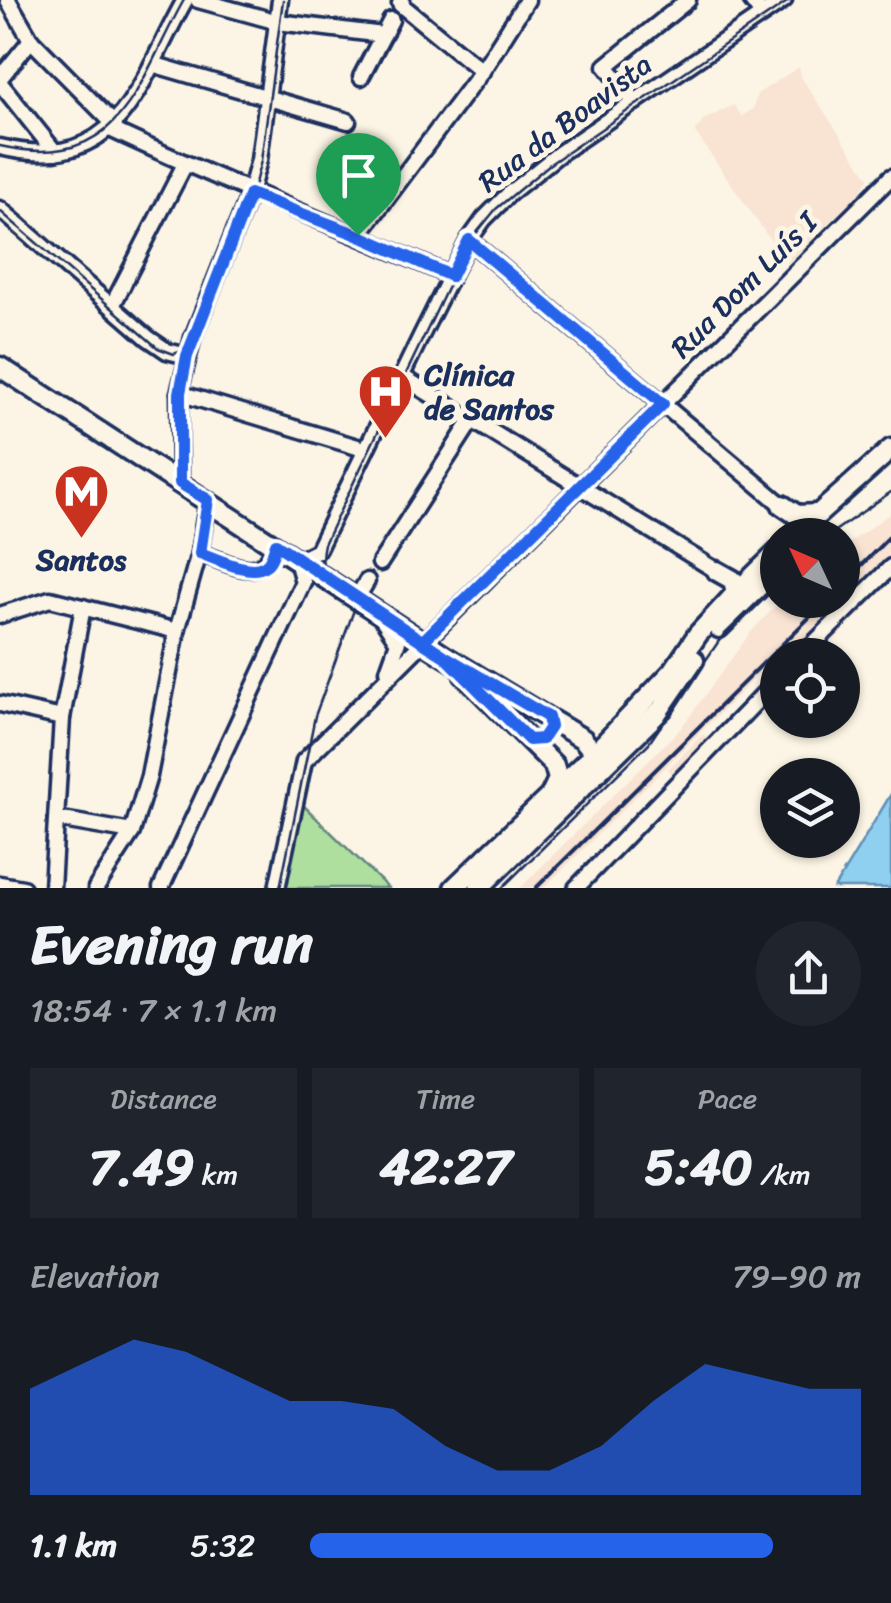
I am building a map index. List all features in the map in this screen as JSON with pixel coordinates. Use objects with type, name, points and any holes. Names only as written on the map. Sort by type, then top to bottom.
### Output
[{"type":"main road","points":[[0,368],[422,642],[548,717],[596,752],[598,764],[593,776]]},
{"type":"main road","points":[[814,518],[891,448]]},
{"type":"main road","points":[[829,518],[891,458]]},
{"type":"main road","points":[[782,505],[797,515],[818,514]]},
{"type":"main road","points":[[454,888],[596,752],[672,671],[698,634],[760,570]]},
{"type":"main road","points":[[716,571],[732,580],[736,593]]},
{"type":"main road","points":[[479,888],[663,708],[706,641],[760,587]]},
{"type":"main road","points":[[446,657],[554,765],[558,773],[555,789],[543,804]]},
{"type":"main road","points":[[529,740],[546,736],[550,727],[548,717]]},
{"type":"street","points":[[8,0],[31,40],[112,127],[250,194],[451,276]]},
{"type":"street","points":[[4,145],[55,152],[86,143],[112,127],[152,64],[185,0]]},
{"type":"street","points":[[198,0],[278,22],[384,35]]},
{"type":"street","points":[[180,483],[180,393],[187,356],[250,194],[268,99],[280,0]]},
{"type":"street","points":[[634,102],[606,66],[688,0]]},
{"type":"street","points":[[751,0],[761,13]]},
{"type":"street","name":"Rua da Boavista","points":[[296,557],[317,551],[469,240],[496,206],[531,175],[784,0]]},
{"type":"street","points":[[401,2],[482,71]]},
{"type":"street","points":[[358,235],[482,71],[520,3]]},
{"type":"street","points":[[362,78],[391,20]]},
{"type":"street","points":[[31,40],[0,80],[55,152]]},
{"type":"street","points":[[152,64],[348,120]]},
{"type":"street","points":[[112,306],[185,164]]},
{"type":"street","name":"Rua Dom Luís I","points":[[277,888],[296,784],[307,758],[891,177]]},
{"type":"street","points":[[0,208],[158,346],[187,356]]},
{"type":"street","points":[[469,240],[782,505]]},
{"type":"street","points":[[401,376],[716,571]]},
{"type":"street","points":[[180,393],[364,449]]},
{"type":"street","points":[[380,562],[472,420]]},
{"type":"street","points":[[96,888],[132,832],[149,776],[177,631],[200,553],[208,500]]},
{"type":"street","points":[[200,553],[253,570],[263,568],[276,544]]},
{"type":"street","points":[[161,888],[303,582],[296,557]]},
{"type":"street","points":[[819,638],[891,567]]},
{"type":"street","points":[[356,598],[368,582]]},
{"type":"street","points":[[0,615],[50,598],[177,631]]},
{"type":"street","points":[[52,888],[62,718],[84,608]]},
{"type":"street","points":[[380,614],[398,645],[384,680]]},
{"type":"street","points":[[576,888],[760,699]]},
{"type":"street","points":[[0,704],[62,718]]},
{"type":"street","points":[[57,820],[132,832]]},
{"type":"street","points":[[0,884],[23,888]]},
{"type":"shaded area","points":[[799,67],[801,77],[869,178],[860,192],[787,264],[695,132],[704,120],[734,105],[742,116],[753,109],[757,94]]},
{"type":"shaded area","points":[[891,513],[891,582],[860,614],[860,535]]},
{"type":"shaded area","points":[[764,618],[856,618],[837,638],[796,638],[812,621],[795,638],[760,638],[760,673],[544,888],[520,888],[681,728]]},
{"type":"shaded area","points":[[760,685],[760,712],[686,788],[668,769],[703,734],[707,738]]},
{"type":"green space","points":[[301,803],[388,888],[287,888]]},
{"type":"water","points":[[891,794],[891,888],[834,888],[852,858],[860,858],[860,845]]},
{"type":"tram line","points":[[0,146],[41,151],[73,147],[99,134],[120,115],[137,91],[184,0]]},
{"type":"tram line","points":[[0,211],[158,348],[174,354],[189,348],[252,194],[261,161],[283,0]]},
{"type":"tram line","points":[[280,888],[315,716],[354,610],[346,591],[324,567],[324,544],[470,241],[496,209],[550,164],[790,0]]},
{"type":"tram line","points":[[854,518],[891,492]]},
{"type":"tram line","points":[[502,888],[649,743],[721,638],[760,600]]},
{"type":"railway","points":[[860,567],[891,535]]},
{"type":"railway","points":[[536,888],[809,618]]},
{"type":"place","name":"Clínica de Santos","points":[[385,441]]},
{"type":"place","name":"Santos","points":[[81,541]]},
{"type":"route","points":[[358,235],[250,194],[187,356],[180,393],[180,483],[208,500],[200,553],[253,570],[263,568],[276,544],[326,579],[446,657],[548,717],[550,727],[546,736],[537,741],[529,740],[446,657],[422,642],[663,404],[469,240],[451,276],[358,235]]}]
